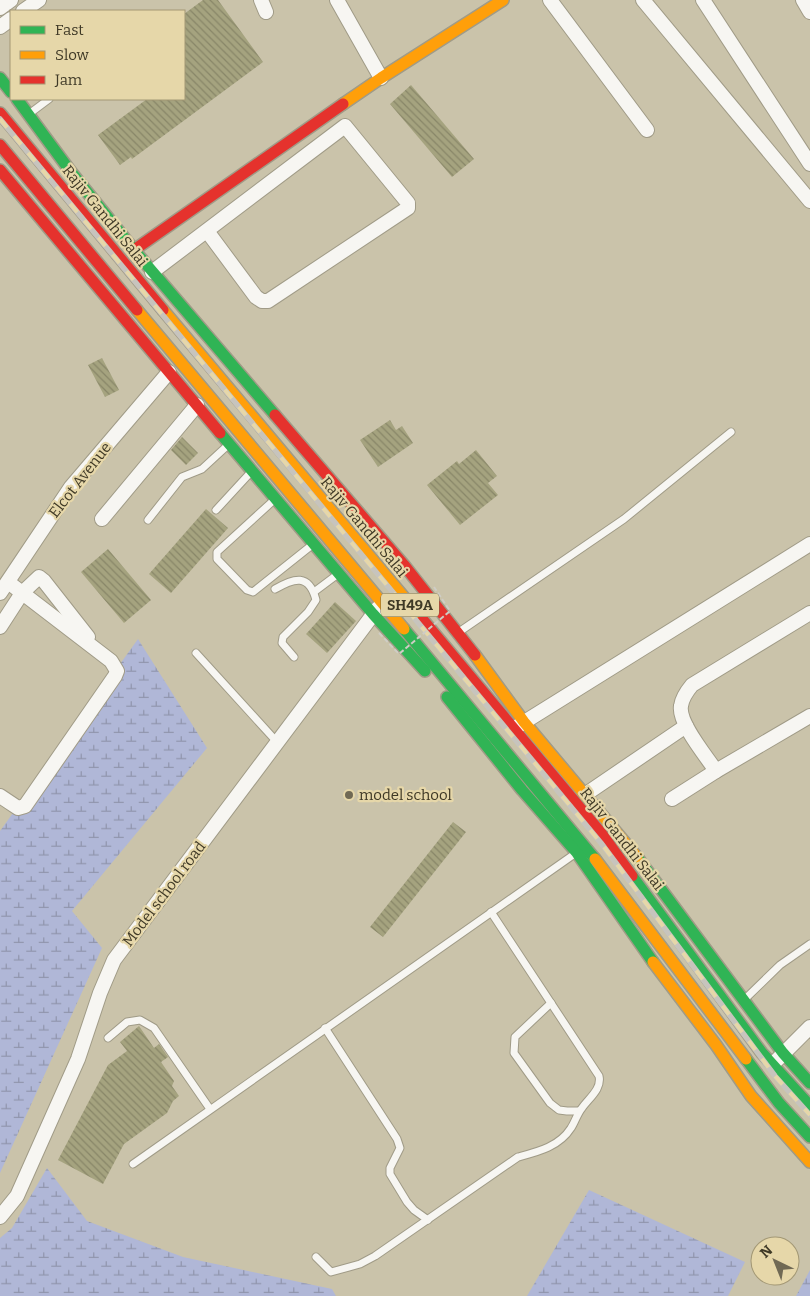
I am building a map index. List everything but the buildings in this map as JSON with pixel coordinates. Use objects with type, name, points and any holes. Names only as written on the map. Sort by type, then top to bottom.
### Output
[{"type":"street","points":[[0,8],[11,0]]},
{"type":"street","points":[[24,10],[39,0]]},
{"type":"street","points":[[336,0],[381,78]]},
{"type":"street","points":[[550,0],[647,130]]},
{"type":"street","points":[[643,0],[810,201]]},
{"type":"street","points":[[703,0],[810,164]]},
{"type":"street","points":[[803,0],[810,12]]},
{"type":"street","points":[[134,250],[381,78],[501,1]]},
{"type":"street","points":[[0,78],[10,91]]},
{"type":"street","points":[[18,100],[101,210],[365,536],[457,633],[495,681],[519,726],[586,794],[632,849],[783,1053],[810,1083]]},
{"type":"street","points":[[207,231],[256,298],[268,301],[408,208],[405,198],[332,112]]},
{"type":"street","name":"Rajiv Gandhi Salai","points":[[0,113],[237,399],[365,536],[519,726],[762,1053],[810,1106]]},
{"type":"street","points":[[152,272],[345,126]]},
{"type":"street","name":"SH49A","points":[[0,145],[383,602],[581,849],[762,1081],[810,1137]]},
{"type":"street","points":[[30,180],[45,167]]},
{"type":"street","points":[[0,170],[373,614],[422,667],[522,790],[581,849],[657,968],[716,1045],[751,1096],[810,1162]]},
{"type":"street","points":[[88,221],[101,210]]},
{"type":"street","name":"Elcot Avenue","points":[[4,588],[71,487],[169,372]]},
{"type":"street","points":[[223,412],[233,405],[237,399]]},
{"type":"street","points":[[102,519],[197,405]]},
{"type":"street","points":[[240,431],[241,427],[254,418]]},
{"type":"street","points":[[519,726],[810,544]]},
{"type":"street","points":[[0,627],[22,593],[39,577],[102,654]]},
{"type":"street","points":[[0,796],[18,808],[22,808],[117,671],[111,661],[22,593],[4,588]]},
{"type":"street","name":"Model school road","points":[[0,1217],[17,1196],[78,1059],[100,993],[114,960],[383,602]]},
{"type":"street","points":[[716,771],[686,726],[680,713],[685,694],[692,685],[810,612]]},
{"type":"street","points":[[672,799],[810,716]]},
{"type":"street","points":[[586,794],[686,726]]},
{"type":"street","points":[[773,1066],[783,1053],[810,1027]]},
{"type":"street","points":[[751,1096],[762,1081]]},
{"type":"lane","points":[[28,114],[48,100]]},
{"type":"lane","points":[[457,633],[624,519],[731,432]]},
{"type":"lane","points":[[148,520],[182,477],[202,469],[230,443]]},
{"type":"lane","points":[[216,510],[253,470]]},
{"type":"lane","points":[[276,498],[216,552],[217,559],[247,590],[253,592],[314,543]]},
{"type":"lane","points":[[314,592],[339,573]]},
{"type":"lane","points":[[274,589],[291,580],[300,579],[307,583],[314,592],[316,600],[308,612],[283,637],[282,643],[294,657]]},
{"type":"lane","points":[[196,653],[277,742]]},
{"type":"lane","points":[[133,1164],[581,849]]},
{"type":"lane","points":[[316,1257],[331,1272],[360,1264],[375,1256],[518,1157],[539,1152],[559,1140],[570,1129],[579,1111],[598,1089],[601,1082],[599,1076],[491,912]]},
{"type":"lane","points":[[744,1000],[780,965],[810,944]]},
{"type":"lane","points":[[551,1003],[515,1037],[514,1053],[550,1104],[559,1110],[567,1112],[579,1111]]},
{"type":"lane","points":[[108,1038],[127,1022],[140,1020],[154,1028],[210,1109]]},
{"type":"lane","points":[[325,1028],[397,1139],[400,1148],[390,1168],[390,1174],[407,1202],[414,1210],[428,1220]]},
{"type":"path","points":[[379,633],[399,654],[450,610],[434,587]]},
{"type":"green space","points":[[138,639],[207,748],[72,911],[102,948],[0,1173],[0,831]]},
{"type":"green space","points":[[47,1168],[87,1221],[183,1257],[332,1289],[336,1296],[0,1296],[0,1238],[12,1228]]},
{"type":"green space","points":[[589,1190],[745,1262],[728,1296],[527,1296]]},
{"type":"green space","points":[[810,1270],[810,1296],[796,1296]]},
{"type":"railway","points":[[0,119],[601,843],[775,1076],[810,1115]]},
{"type":"traffic: fast","points":[[0,78],[10,91]]},
{"type":"traffic: fast","points":[[18,100],[71,172],[134,250],[275,415]]},
{"type":"traffic: fast","points":[[220,433],[373,614],[425,671]]},
{"type":"traffic: fast","points":[[404,629],[595,859]]},
{"type":"traffic: fast","points":[[447,697],[522,790],[577,853],[653,962]]},
{"type":"traffic: fast","points":[[637,857],[783,1053],[810,1083]]},
{"type":"traffic: fast","points":[[632,876],[762,1053],[810,1106]]},
{"type":"traffic: fast","points":[[746,1059],[779,1103],[810,1137]]},
{"type":"traffic: slow","points":[[343,104],[503,0]]},
{"type":"traffic: slow","points":[[137,310],[404,629]]},
{"type":"traffic: slow","points":[[163,310],[423,620]]},
{"type":"traffic: slow","points":[[475,655],[524,722],[637,857]]},
{"type":"traffic: slow","points":[[595,859],[746,1059]]},
{"type":"traffic: slow","points":[[653,962],[716,1045],[751,1096],[810,1162]]},
{"type":"traffic: jam","points":[[134,250],[343,104]]},
{"type":"traffic: jam","points":[[0,113],[163,310]]},
{"type":"traffic: jam","points":[[0,145],[137,310]]},
{"type":"traffic: jam","points":[[0,170],[220,433]]},
{"type":"traffic: jam","points":[[275,415],[404,565],[475,655]]},
{"type":"traffic: jam","points":[[423,620],[601,833],[632,876]]},
{"type":"place","name":"model school","points":[[349,795]]}]
